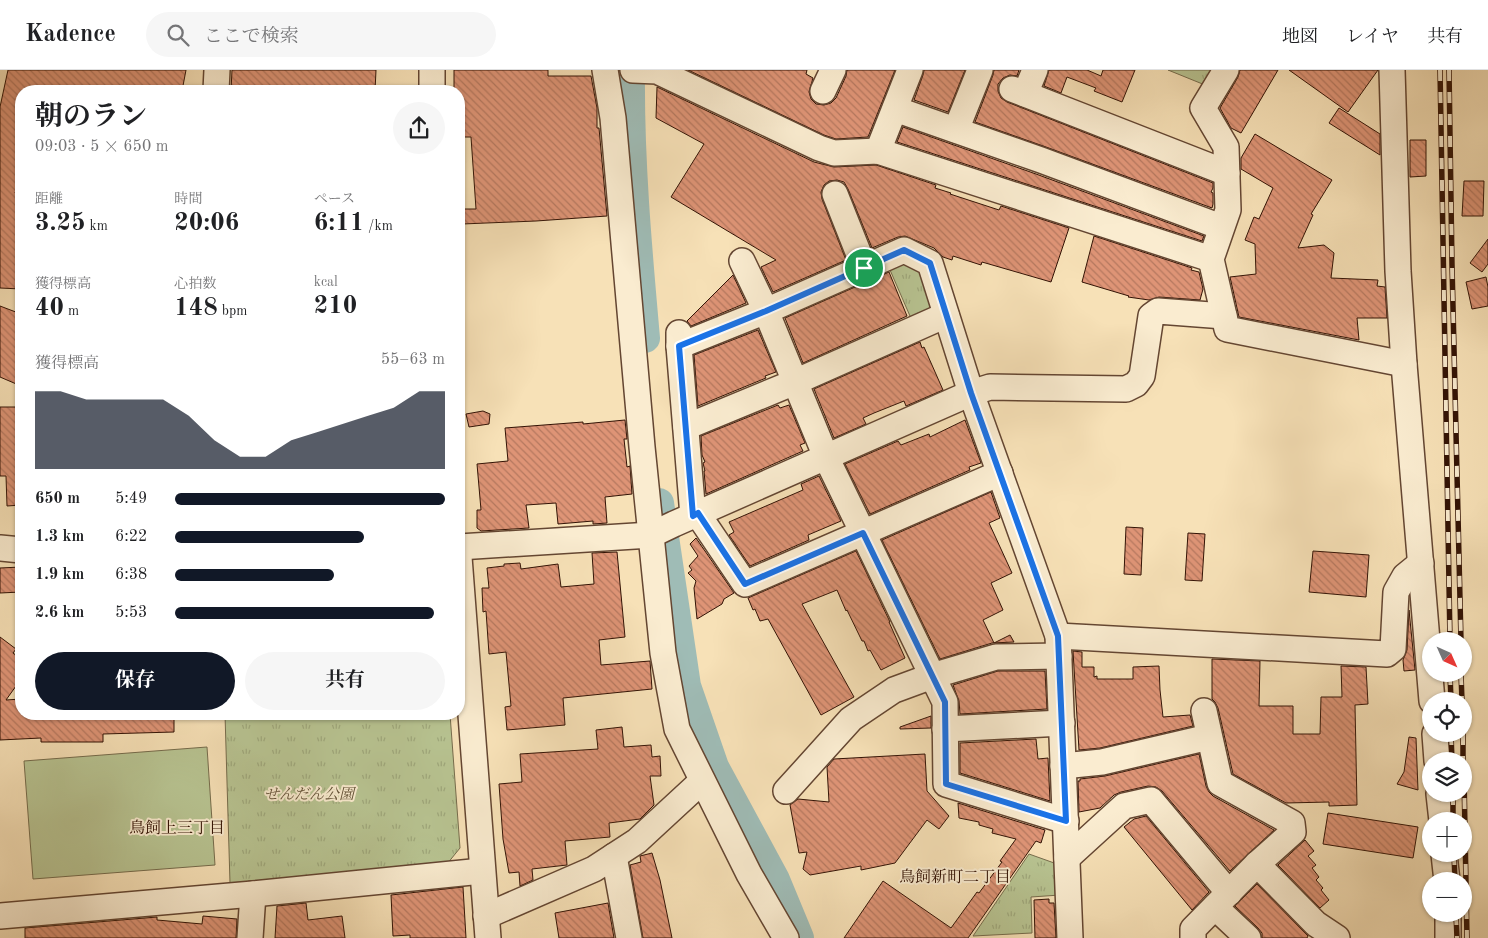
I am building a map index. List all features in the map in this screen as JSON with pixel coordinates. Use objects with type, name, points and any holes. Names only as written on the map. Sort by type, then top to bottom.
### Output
[{"type":"street","points":[[216,85],[217,70]]},
{"type":"street","points":[[432,70],[432,85]]},
{"type":"street","points":[[604,70],[613,118],[642,447],[663,653],[677,729],[749,874],[786,938]]},
{"type":"street","points":[[634,70],[657,71],[819,148],[834,153],[878,151],[1211,259]]},
{"type":"street","points":[[878,151],[910,70]]},
{"type":"street","points":[[956,130],[980,70]]},
{"type":"street","points":[[1035,70],[1018,91],[1227,173]]},
{"type":"street","points":[[1226,70],[1203,108],[1226,147],[1228,210],[1211,259],[1227,329],[1404,364]]},
{"type":"street","points":[[1392,70],[1398,271],[1431,692]]},
{"type":"street","points":[[895,109],[1041,160],[1221,227]]},
{"type":"street","points":[[835,194],[864,268]]},
{"type":"street","points":[[1000,473],[745,584],[695,514],[679,339],[766,311],[904,250],[930,263],[971,393],[1000,473],[1059,646],[1070,938]]},
{"type":"street","points":[[742,261],[766,311],[826,457],[945,702],[946,784],[1066,821]]},
{"type":"street","points":[[465,547],[651,535],[971,393],[990,387],[1126,389],[1136,384],[1142,376],[1151,316],[1158,310],[1224,316]]},
{"type":"street","points":[[686,427],[795,382],[946,315]]},
{"type":"street","points":[[0,548],[15,549]]},
{"type":"street","points":[[786,791],[851,719],[894,690],[996,656],[1059,646],[1387,654],[1393,649],[1396,592],[1405,576],[1421,563]]},
{"type":"street","points":[[465,638],[487,927],[594,869],[637,841],[702,781]]},
{"type":"street","points":[[1193,938],[1193,929],[1257,864],[1293,832],[1292,823],[1220,783],[1204,711]]},
{"type":"street","points":[[945,729],[1062,723]]},
{"type":"street","points":[[1063,766],[1102,762],[1209,737]]},
{"type":"street","points":[[1067,858],[1124,806],[1151,800],[1248,938]]},
{"type":"street","points":[[614,856],[629,938]]},
{"type":"street","points":[[1257,864],[1316,924],[1337,938]]},
{"type":"street","points":[[0,916],[253,894],[482,871]]},
{"type":"street","points":[[250,938],[253,894]]},
{"type":"street","points":[[1448,922],[1448,938]]},
{"type":"green space","points":[[1168,70],[1214,70],[1205,85]]},
{"type":"green space","points":[[899,257],[922,266],[933,305],[930,315],[913,323],[887,263]]},
{"type":"green space","name":"せんだん公園","points":[[225,720],[450,720],[460,848],[447,864],[230,883]]},
{"type":"green space","points":[[207,747],[215,865],[33,879],[24,761]]},
{"type":"green space","points":[[1029,854],[1057,864],[1060,895],[1031,897],[1032,933],[973,936]]},
{"type":"building","points":[[8,70],[186,70],[183,85],[15,85],[15,289],[0,288],[0,107]]},
{"type":"building","points":[[232,70],[376,70],[375,85],[231,85]]},
{"type":"building","points":[[454,70],[548,70],[548,76],[591,76],[597,108],[597,128],[599,128],[607,216],[465,224],[465,209],[476,209],[471,137],[465,137],[465,85],[454,85]]},
{"type":"building","points":[[688,70],[807,70],[806,74],[813,78],[809,92],[811,99],[816,104],[824,105],[831,103],[836,98],[847,70],[895,70],[868,137],[836,139]]},
{"type":"building","points":[[924,70],[965,70],[948,112],[914,100]]},
{"type":"building","points":[[994,70],[1019,70],[1017,76],[1010,75],[1003,78],[998,84],[1001,98],[1007,102],[1213,183],[1211,192],[1213,193],[1212,208],[975,122]]},
{"type":"building","points":[[1049,70],[1087,70],[1101,76],[1103,70],[1135,70],[1122,102],[1094,91],[1096,88],[1067,77],[1061,93],[1044,86]]},
{"type":"building","points":[[1240,70],[1278,70],[1241,133],[1231,128],[1220,108]]},
{"type":"building","points":[[1289,70],[1378,70],[1348,112]]},
{"type":"building","points":[[657,87],[814,162],[834,167],[876,165],[936,185],[935,188],[950,194],[999,210],[1001,206],[1069,228],[1051,282],[982,262],[981,265],[953,256],[952,260],[943,257],[934,248],[905,236],[872,248],[848,189],[844,182],[837,180],[829,181],[824,185],[821,192],[846,260],[773,292],[761,267],[776,260],[671,197],[704,144],[656,118]]},
{"type":"building","points":[[1339,108],[1380,134],[1380,155],[1329,123]]},
{"type":"building","points":[[903,127],[1204,236],[1202,241],[897,142]]},
{"type":"building","points":[[1255,134],[1332,180],[1311,214],[1313,215],[1298,248],[1324,245],[1334,253],[1331,278],[1378,280],[1377,286],[1385,287],[1387,318],[1357,318],[1359,340],[1239,317],[1230,277],[1256,274],[1255,244],[1245,240],[1254,217],[1259,219],[1273,188],[1241,169],[1241,158]]},
{"type":"building","points":[[1410,140],[1426,140],[1426,176],[1410,177]]},
{"type":"building","points":[[1464,181],[1484,181],[1483,216],[1462,216]]},
{"type":"building","points":[[1094,236],[1192,268],[1191,270],[1199,272],[1203,289],[1200,300],[1159,297],[1149,300],[1128,297],[1082,282]]},
{"type":"building","points":[[1488,239],[1488,264],[1482,272],[1470,263]]},
{"type":"building","points":[[889,272],[907,316],[803,363],[785,318]]},
{"type":"building","points":[[733,275],[746,303],[691,326],[687,321]]},
{"type":"building","points":[[1486,277],[1488,306],[1472,309],[1466,282]]},
{"type":"building","points":[[0,306],[15,312],[15,383],[0,377]]},
{"type":"building","points":[[758,330],[776,372],[765,376],[766,378],[698,406],[694,355]]},
{"type":"building","points":[[920,342],[943,390],[906,406],[904,401],[874,413],[863,418],[866,424],[834,438],[814,389]]},
{"type":"building","points":[[778,405],[780,408],[789,405],[805,443],[800,445],[803,451],[706,494],[703,463],[705,462],[702,455],[701,436]]},
{"type":"building","points":[[0,407],[15,407],[15,505],[7,506],[6,476],[0,476]]},
{"type":"building","points":[[483,411],[490,414],[489,424],[469,427],[466,414]]},
{"type":"building","points":[[625,420],[627,439],[624,439],[627,467],[630,466],[632,494],[605,497],[607,523],[593,524],[593,521],[558,524],[556,503],[526,505],[529,528],[481,531],[477,528],[477,510],[481,510],[477,464],[508,461],[505,428]]},
{"type":"building","points":[[965,420],[981,463],[969,467],[970,470],[870,514],[845,464],[898,441],[901,445],[929,434],[930,437]]},
{"type":"building","points":[[819,476],[841,521],[808,535],[809,540],[750,566],[729,535],[734,532],[729,522],[803,490],[801,484]]},
{"type":"building","points":[[991,492],[1000,518],[989,523],[1012,573],[991,583],[1003,610],[983,620],[994,643],[940,659],[882,540]]},
{"type":"building","points":[[1126,527],[1143,528],[1141,575],[1124,574]]},
{"type":"building","points":[[1188,533],[1205,534],[1202,581],[1185,580]]},
{"type":"building","points":[[696,538],[734,593],[724,599],[722,604],[697,619],[694,588],[696,581],[688,573],[692,570],[689,566],[698,556],[690,544]]},
{"type":"building","points":[[856,551],[905,658],[881,670],[870,650],[868,651],[864,641],[862,641],[837,590],[802,604],[854,697],[821,715],[768,619],[760,621],[748,598]]},
{"type":"building","points":[[1313,551],[1369,555],[1366,597],[1309,592]]},
{"type":"building","points":[[617,552],[625,637],[599,640],[601,665],[650,661],[652,689],[563,698],[565,725],[507,730],[505,707],[511,706],[506,652],[489,654],[486,611],[483,612],[482,588],[489,588],[487,568],[520,563],[521,569],[558,564],[561,587],[594,584],[592,553]]},
{"type":"building","points":[[15,567],[15,592],[0,593],[0,568]]},
{"type":"building","points":[[1409,610],[1415,670],[1404,671],[1403,660],[1407,650]]},
{"type":"building","points":[[1010,635],[1014,642],[994,643]]},
{"type":"building","points":[[0,637],[15,648],[13,653],[15,654],[15,687],[6,700],[15,699],[15,720],[174,720],[174,732],[103,734],[103,742],[41,742],[41,738],[0,740]]},
{"type":"building","points":[[1073,651],[1082,652],[1082,667],[1094,667],[1094,677],[1097,676],[1097,679],[1133,679],[1133,667],[1159,666],[1163,717],[1190,715],[1193,726],[1100,748],[1079,750]]},
{"type":"building","points":[[1212,659],[1260,661],[1259,706],[1293,706],[1293,734],[1320,734],[1321,697],[1342,697],[1341,666],[1366,667],[1368,704],[1355,705],[1357,805],[1329,806],[1329,802],[1286,803],[1233,774],[1218,708],[1212,699]]},
{"type":"building","points":[[998,671],[1045,671],[1047,709],[960,714],[959,701],[953,685]]},
{"type":"building","points":[[931,716],[931,728],[900,729],[900,727]]},
{"type":"building","points":[[622,727],[624,747],[651,745],[652,757],[660,756],[661,776],[650,776],[654,805],[640,819],[609,823],[610,837],[565,841],[567,865],[532,869],[533,880],[520,886],[519,872],[509,873],[503,839],[499,784],[522,782],[520,754],[598,749],[596,730]]},
{"type":"building","points":[[1409,737],[1416,738],[1418,790],[1397,784],[1404,772]]},
{"type":"building","points":[[1036,739],[1038,759],[1048,758],[1050,801],[960,773],[960,743]]},
{"type":"building","points":[[925,754],[927,791],[949,816],[939,829],[927,820],[895,863],[861,870],[861,866],[810,875],[803,869],[807,852],[799,853],[790,805],[798,799],[829,802],[827,767],[834,759]]},
{"type":"building","points":[[1199,754],[1209,792],[1274,830],[1230,871],[1162,791],[1156,787],[1148,786],[1121,792],[1114,795],[1100,808],[1079,812],[1078,781],[1080,779],[1105,776]]},
{"type":"building","points":[[958,803],[1045,830],[1041,843],[1036,841],[968,938],[844,938],[883,881],[951,928],[1002,862],[1000,861],[1016,839],[992,833],[993,829],[979,825],[979,822],[959,818]]},
{"type":"building","points":[[1328,813],[1418,827],[1413,858],[1323,844]]},
{"type":"building","points":[[1146,816],[1209,892],[1192,910],[1124,827],[1134,819]]},
{"type":"building","points":[[1305,840],[1314,851],[1308,856],[1316,865],[1312,868],[1319,877],[1316,880],[1323,888],[1321,890],[1329,900],[1320,908],[1278,865]]},
{"type":"building","points":[[652,853],[660,880],[672,938],[643,938],[630,865],[641,862],[640,856]]},
{"type":"building","points":[[1257,884],[1308,936],[1307,938],[1262,938],[1262,933],[1258,928],[1235,906]]},
{"type":"building","points":[[463,887],[466,938],[410,938],[410,935],[393,936],[391,895]]},
{"type":"building","points":[[1049,899],[1049,903],[1054,903],[1056,938],[1035,938],[1034,900]]},
{"type":"building","points":[[306,903],[308,920],[342,916],[345,938],[275,938],[277,906]]},
{"type":"building","points":[[608,903],[614,938],[559,938],[555,913]]},
{"type":"building","points":[[203,916],[237,919],[236,938],[25,938],[25,928],[157,917],[157,920],[202,924]]},
{"type":"waterway","points":[[630,70],[632,170],[645,338]]},
{"type":"waterway","points":[[659,503],[686,686],[714,767],[775,880],[799,938]]},
{"type":"railway","points":[[1440,70],[1450,632]]},
{"type":"railway","points":[[1449,70],[1461,632]]},
{"type":"railway","points":[[1450,682],[1451,692]]},
{"type":"railway","points":[[1461,682],[1462,692]]},
{"type":"railway","points":[[1451,742],[1452,752]]},
{"type":"railway","points":[[1463,742],[1463,752]]},
{"type":"railway","points":[[1453,802],[1453,812]]},
{"type":"railway","points":[[1464,802],[1467,938]]},
{"type":"railway","points":[[1454,862],[1455,872]]},
{"type":"railway","points":[[1456,922],[1457,938]]},
{"type":"district","name":"鳥飼上三丁目","points":[[177,829]]},
{"type":"district","name":"鳥飼新町二丁目","points":[[955,878]]},
{"type":"route","points":[[904,250],[930,263],[971,393],[1058,636],[1066,821],[946,784],[945,702],[863,533],[745,584],[698,513],[693,516],[679,346],[766,311],[864,268],[904,250]]}]
